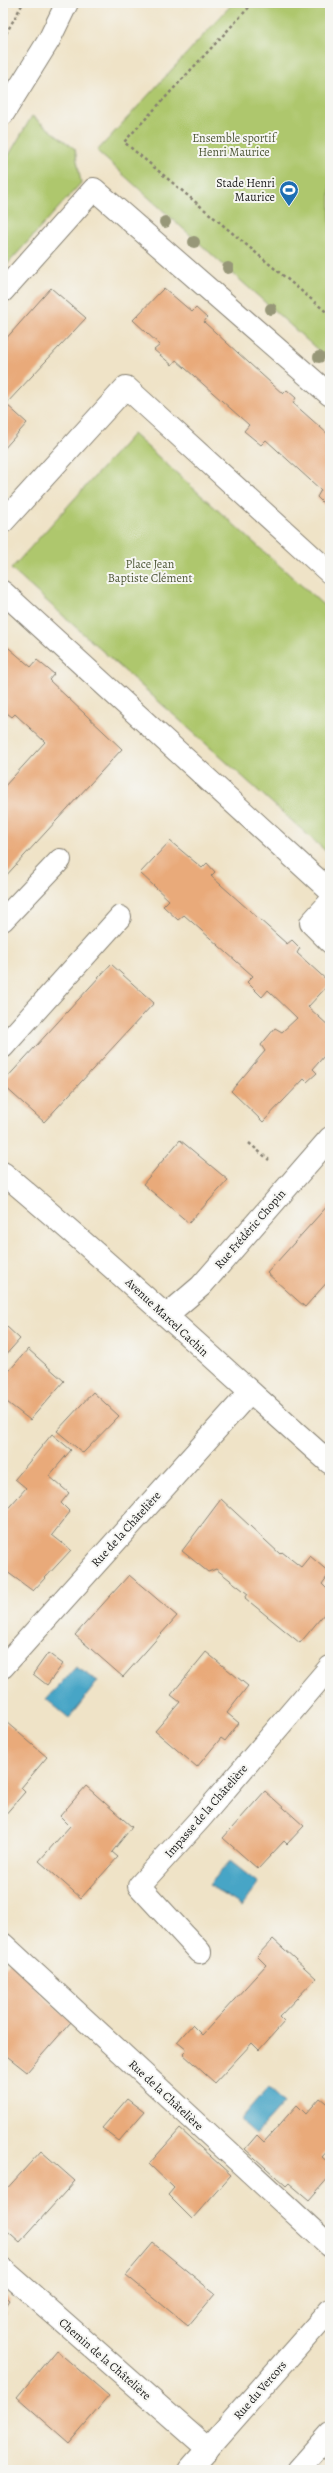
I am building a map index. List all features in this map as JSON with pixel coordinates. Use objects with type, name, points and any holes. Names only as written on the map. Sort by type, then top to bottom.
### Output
[{"type":"street","points":[[3,114],[49,40],[67,3]]},
{"type":"street","points":[[3,291],[94,189],[330,395]]},
{"type":"street","points":[[3,522],[126,387],[330,573]]},
{"type":"street","points":[[3,592],[330,890]]},
{"type":"street","points":[[3,920],[60,860]]},
{"type":"street","points":[[330,902],[311,923],[330,942]]},
{"type":"street","points":[[3,1047],[120,917]]},
{"type":"street","name":"Rue Frédéric Chopin","points":[[166,1315],[201,1286],[330,1138]]},
{"type":"street","name":"Avenue Marcel Cachin","points":[[3,1172],[83,1240],[330,1463]]},
{"type":"street","name":"Rue de la Châtelière","points":[[3,1666],[250,1392]]},
{"type":"street","name":"Impasse de la Châtelière","points":[[200,1952],[139,1886],[200,1819],[330,1667]]},
{"type":"street","name":"Rue de la Châtelière","points":[[3,1944],[330,2246]]},
{"type":"street","name":"Chemin de la Châtelière","points":[[3,2269],[208,2449]]},
{"type":"street","name":"Rue du Vercors","points":[[189,2470],[330,2310]]},
{"type":"street","points":[[298,2470],[330,2434]]},
{"type":"path","points":[[3,39],[23,3]]},
{"type":"path","points":[[253,3],[124,142],[330,315]]},
{"type":"green space","name":"Ensemble sportif Henri Maurice","points":[[233,3],[330,3],[330,361],[97,151]]},
{"type":"green space","points":[[32,116],[75,149],[81,183],[3,269],[3,165]]},
{"type":"green space","name":"Place Jean Baptiste Clément","points":[[133,434],[330,611],[330,855],[11,569]]},
{"type":"water","points":[[76,1667],[98,1681],[69,1718],[46,1699]]},
{"type":"water","points":[[230,1861],[258,1883],[242,1906],[209,1885]]},
{"type":"water","points":[[268,2088],[284,2103],[256,2134],[240,2120]]},
{"type":"building","points":[[51,288],[86,318],[6,404],[27,423],[3,450],[3,342]]},
{"type":"building","points":[[164,288],[192,312],[196,308],[207,318],[204,322],[283,394],[287,390],[296,398],[293,403],[330,436],[330,510],[317,497],[321,490],[266,440],[261,445],[244,431],[249,425],[176,360],[172,365],[154,350],[160,345],[133,320]]},
{"type":"building","points":[[3,643],[31,667],[37,660],[54,674],[49,680],[122,749],[3,879],[3,788],[45,742],[15,714],[12,717],[3,710],[5,705],[3,703]]},
{"type":"building","points":[[170,841],[202,868],[207,863],[215,872],[211,876],[287,944],[292,940],[300,948],[297,953],[330,983],[308,1007],[330,1027],[330,1049],[313,1069],[317,1073],[307,1082],[304,1079],[263,1122],[231,1091],[265,1051],[261,1045],[275,1028],[282,1032],[297,1018],[268,990],[262,997],[247,982],[253,976],[184,915],[178,920],[163,906],[169,900],[140,873]]},
{"type":"building","points":[[111,964],[154,1003],[44,1122],[3,1085],[3,1082]]},
{"type":"building","points":[[180,1140],[228,1180],[189,1223],[143,1184]]},
{"type":"building","points":[[330,1203],[330,1279],[305,1307],[267,1273]]},
{"type":"building","points":[[6,1326],[20,1339],[3,1358],[3,1329]]},
{"type":"building","points":[[28,1349],[64,1381],[30,1420],[3,1399],[3,1378]]},
{"type":"building","points":[[93,1392],[119,1416],[83,1453],[57,1431]]},
{"type":"building","points":[[52,1434],[71,1450],[49,1476],[69,1493],[61,1503],[70,1512],[52,1535],[71,1550],[33,1591],[3,1569],[3,1514],[26,1488],[15,1479]]},
{"type":"building","points":[[221,1499],[280,1554],[282,1552],[301,1567],[310,1556],[330,1573],[322,1584],[330,1592],[330,1607],[300,1643],[245,1598],[248,1594],[216,1569],[208,1572],[182,1551]]},
{"type":"building","points":[[129,1575],[177,1616],[123,1677],[75,1635]]},
{"type":"building","points":[[206,1652],[248,1686],[227,1713],[239,1723],[225,1741],[221,1738],[197,1767],[155,1731],[180,1702],[171,1695]]},
{"type":"building","points":[[48,1653],[63,1664],[47,1685],[33,1674]]},
{"type":"building","points":[[6,1722],[47,1757],[21,1788],[25,1792],[3,1817],[3,1726]]},
{"type":"building","points":[[86,1786],[132,1827],[112,1852],[118,1857],[81,1898],[39,1861],[70,1826],[60,1816]]},
{"type":"building","points":[[265,1791],[304,1826],[287,1844],[284,1841],[258,1869],[223,1838]]},
{"type":"building","points":[[273,1939],[316,1978],[279,2017],[284,2022],[259,2050],[252,2043],[215,2083],[183,2054],[187,2050],[177,2042],[192,2025],[202,2035],[266,1965],[257,1956]]},
{"type":"building","points":[[13,1959],[38,1979],[32,1986],[71,2022],[27,2072],[3,2053],[3,1969]]},
{"type":"building","points":[[320,2098],[330,2106],[330,2148],[322,2157],[330,2164],[330,2176],[309,2200],[289,2183],[286,2186],[245,2149],[257,2135],[264,2142],[297,2105],[306,2114]]},
{"type":"building","points":[[127,2099],[144,2112],[119,2141],[102,2128]]},
{"type":"building","points":[[180,2129],[231,2175],[192,2219],[168,2195],[174,2188],[149,2164]]},
{"type":"building","points":[[41,2151],[75,2181],[20,2242],[3,2227],[3,2193]]},
{"type":"building","points":[[153,2243],[215,2294],[188,2326],[126,2275]]},
{"type":"building","points":[[3,2295],[9,2300],[3,2309]]},
{"type":"building","points":[[3,2310],[7,2313],[3,2318]]},
{"type":"building","points":[[56,2350],[109,2396],[69,2443],[17,2397]]},
{"type":"place","name":"Stade Henri Maurice","points":[[289,207]]}]
